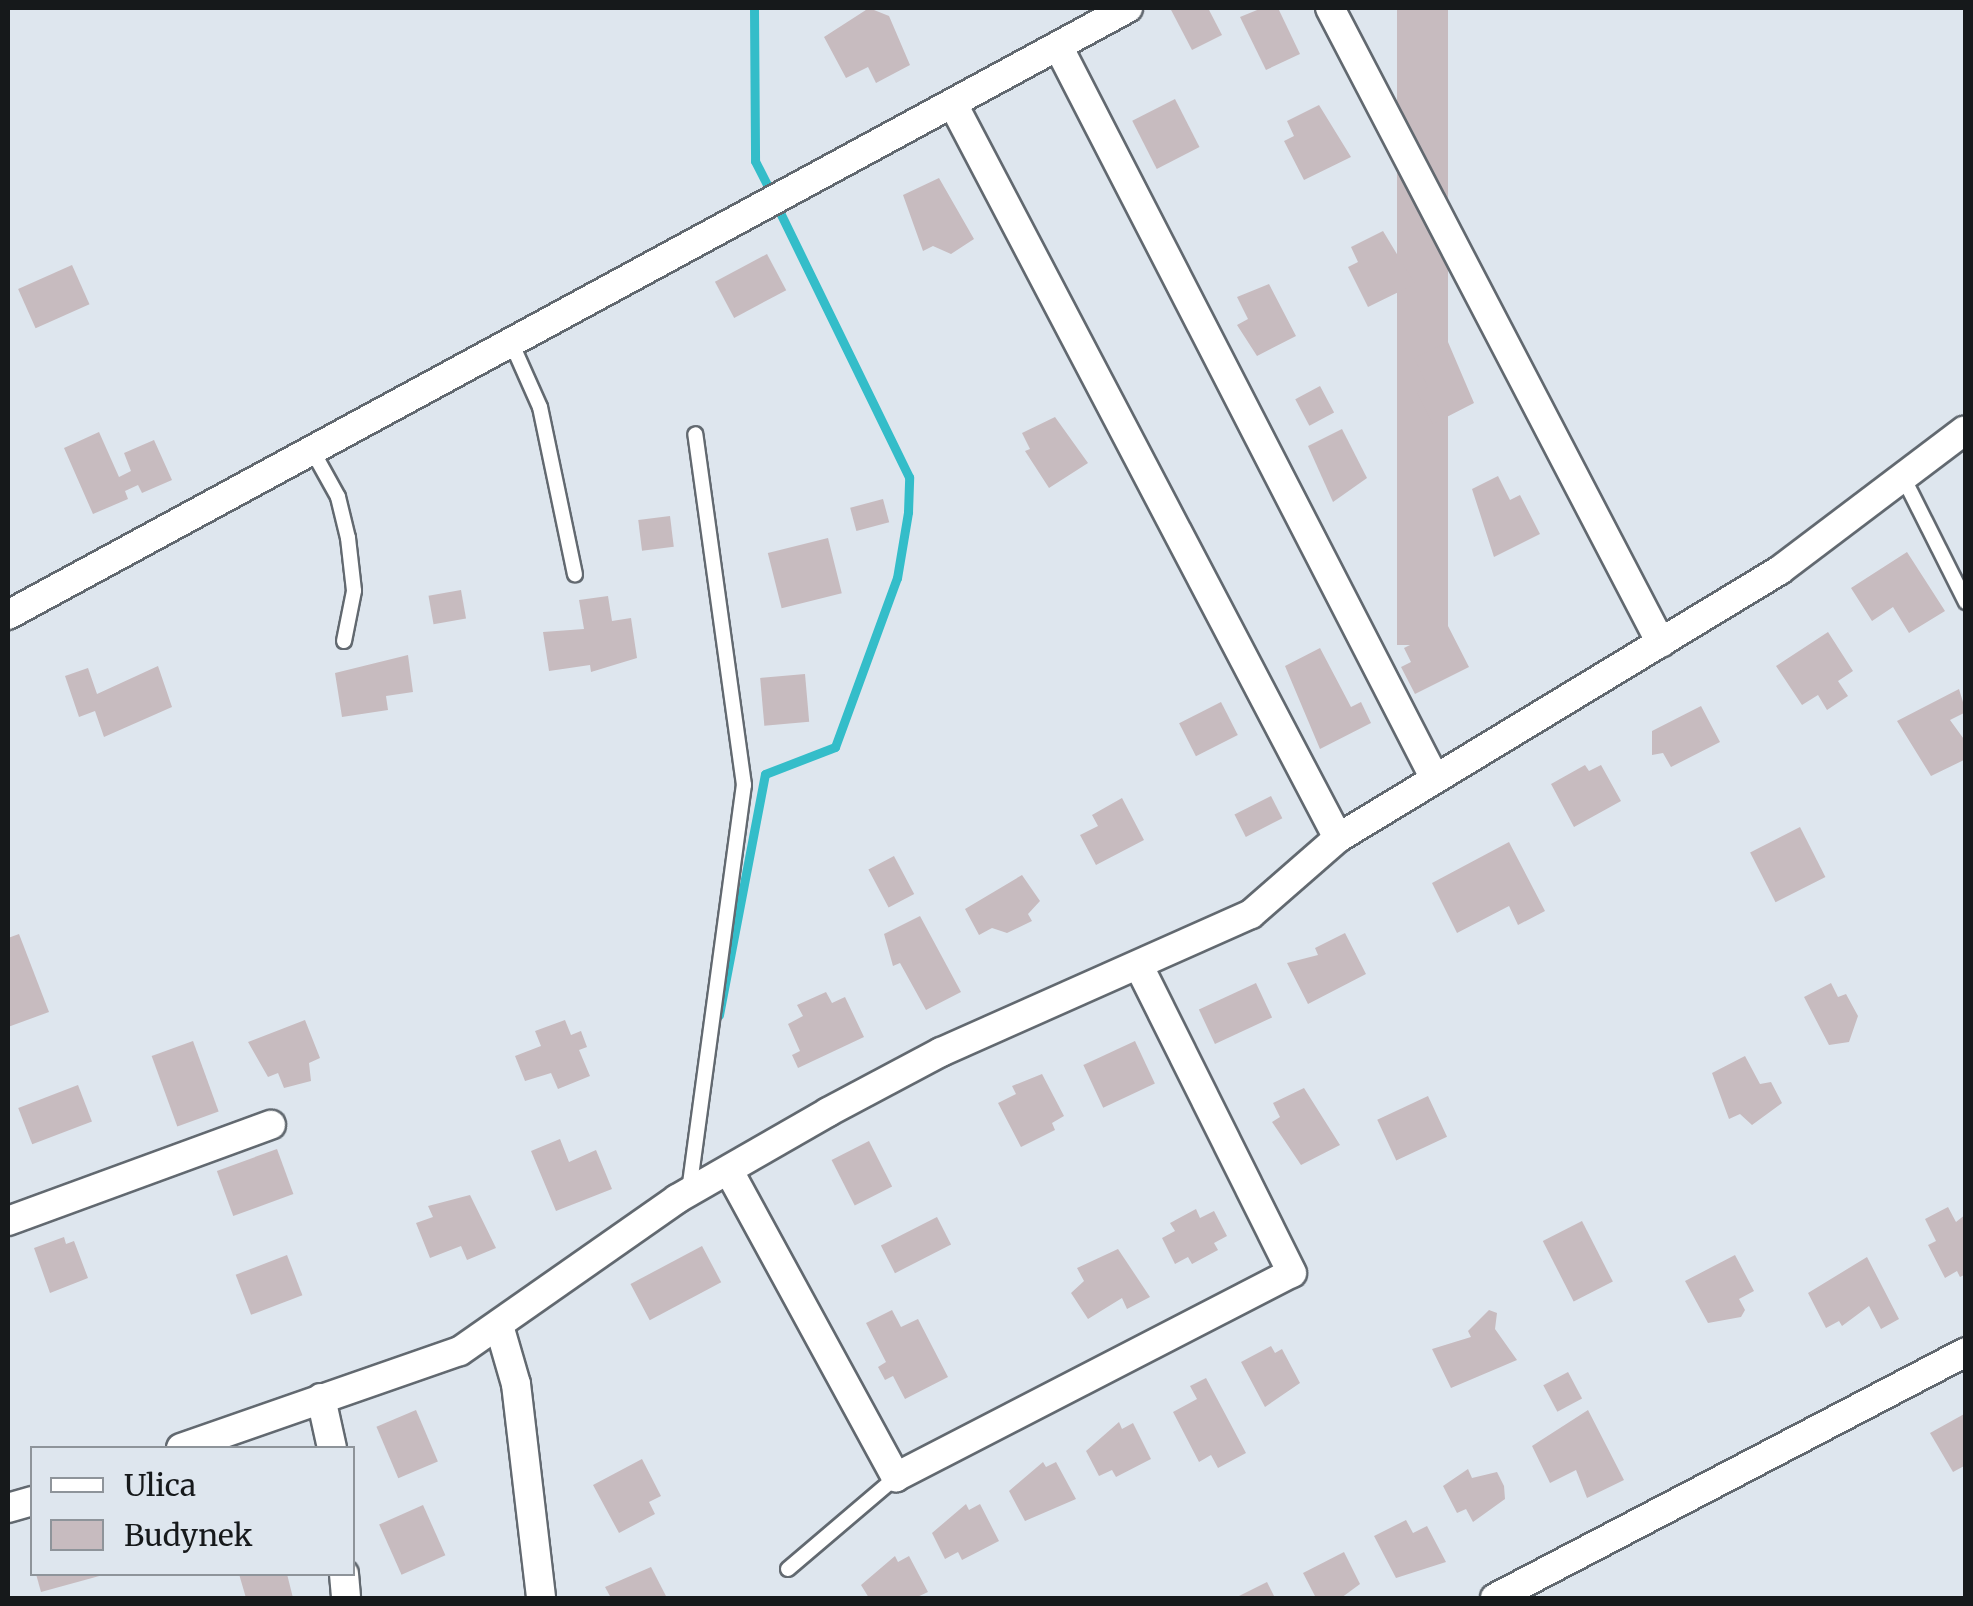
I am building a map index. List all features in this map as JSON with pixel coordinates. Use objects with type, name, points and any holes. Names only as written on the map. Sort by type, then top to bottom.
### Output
[{"type":"street","points":[[8,614],[1128,8]]},
{"type":"street","points":[[1330,8],[1661,644]]},
{"type":"street","points":[[1058,46],[1435,779]]},
{"type":"street","points":[[952,104],[1338,838]]},
{"type":"street","points":[[187,1446],[460,1351],[500,1328],[596,1252],[689,1192],[942,1052],[1251,914],[1338,838],[1780,570],[1964,431]]},
{"type":"street","points":[[730,1171],[896,1477],[1292,1273],[1140,966]]},
{"type":"street","points":[[8,1222],[271,1125]]},
{"type":"street","points":[[500,1328],[516,1384],[541,1598]]},
{"type":"street","points":[[1495,1598],[1966,1352]]},
{"type":"street","points":[[321,1398],[332,1446]]},
{"type":"lane","points":[[511,342],[540,407],[574,574]]},
{"type":"lane","points":[[689,1192],[742,833],[744,784],[695,434]]},
{"type":"lane","points":[[312,450],[338,497],[348,538],[354,591],[344,641]]},
{"type":"lane","points":[[1904,477],[1966,602]]},
{"type":"lane","points":[[788,1568],[896,1477]]},
{"type":"building","points":[[869,8],[889,16],[910,65],[876,83],[868,67],[846,78],[824,37]]},
{"type":"building","points":[[1170,8],[1208,8],[1222,35],[1192,50]]},
{"type":"building","points":[[1262,8],[1278,8],[1300,54],[1266,70],[1240,17]]},
{"type":"building","points":[[1397,8],[1448,8],[1448,645],[1397,645]]},
{"type":"building","points":[[1175,99],[1200,147],[1157,169],[1132,121]]},
{"type":"building","points":[[1319,105],[1351,157],[1304,180],[1284,141],[1294,136],[1287,121]]},
{"type":"building","points":[[939,178],[974,239],[951,254],[933,246],[923,251],[903,195]]},
{"type":"building","points":[[1383,231],[1415,284],[1368,307],[1348,267],[1358,262],[1351,247]]},
{"type":"building","points":[[767,254],[786,290],[734,318],[715,282]]},
{"type":"building","points":[[72,265],[89,304],[36,328],[18,289]]},
{"type":"building","points":[[1269,284],[1296,336],[1257,356],[1237,325],[1248,319],[1237,297]]},
{"type":"building","points":[[1448,342],[1474,403],[1433,424],[1417,392],[1428,387],[1414,358]]},
{"type":"building","points":[[1320,386],[1334,412],[1309,426],[1295,399]]},
{"type":"building","points":[[1055,417],[1088,463],[1049,488],[1025,451],[1030,449],[1022,433]]},
{"type":"building","points":[[1342,429],[1367,478],[1333,502],[1308,446]]},
{"type":"building","points":[[99,432],[119,477],[131,471],[124,453],[154,440],[172,480],[142,493],[138,485],[125,491],[128,499],[93,514],[64,448]]},
{"type":"building","points":[[1498,476],[1510,500],[1520,495],[1540,534],[1494,557],[1472,489]]},
{"type":"building","points":[[883,499],[889,522],[856,531],[850,508]]},
{"type":"building","points":[[670,516],[674,547],[642,551],[638,520]]},
{"type":"building","points":[[828,538],[842,593],[782,608],[768,553]]},
{"type":"building","points":[[1907,552],[1945,611],[1909,633],[1893,607],[1872,621],[1851,588]]},
{"type":"building","points":[[461,590],[466,619],[434,624],[429,596]]},
{"type":"building","points":[[608,596],[612,621],[631,618],[637,658],[591,672],[590,665],[549,671],[543,632],[584,629],[579,600]]},
{"type":"building","points":[[1448,626],[1469,667],[1415,694],[1401,667],[1411,662],[1404,648]]},
{"type":"building","points":[[1828,632],[1853,671],[1838,681],[1848,696],[1827,710],[1818,695],[1802,705],[1776,666]]},
{"type":"building","points":[[1320,648],[1351,707],[1361,702],[1371,723],[1320,749],[1285,666]]},
{"type":"building","points":[[408,655],[413,692],[386,696],[388,710],[342,717],[335,673]]},
{"type":"building","points":[[158,666],[172,707],[104,737],[95,711],[79,717],[65,676],[88,668],[97,694]]},
{"type":"building","points":[[805,674],[809,722],[764,726],[760,678]]},
{"type":"building","points":[[1959,689],[1966,712],[1950,720],[1966,742],[1966,759],[1931,776],[1897,721]]},
{"type":"building","points":[[1221,702],[1238,735],[1196,756],[1179,723]]},
{"type":"building","points":[[1701,706],[1720,742],[1671,767],[1663,753],[1652,755],[1652,731]]},
{"type":"building","points":[[1585,765],[1589,771],[1601,765],[1621,801],[1574,827],[1551,784]]},
{"type":"building","points":[[1271,796],[1282,818],[1246,837],[1234,815]]},
{"type":"building","points":[[1122,798],[1144,840],[1096,865],[1080,835],[1098,826],[1092,815]]},
{"type":"building","points":[[1800,827],[1825,877],[1776,902],[1750,852]]},
{"type":"building","points":[[1509,842],[1545,911],[1518,925],[1509,906],[1457,933],[1432,883]]},
{"type":"building","points":[[894,856],[914,894],[889,908],[868,870]]},
{"type":"building","points":[[1022,875],[1040,901],[1028,914],[1032,921],[1007,933],[992,928],[979,935],[965,909]]},
{"type":"building","points":[[920,916],[961,992],[926,1010],[900,963],[893,966],[884,934]]},
{"type":"building","points":[[1345,933],[1366,974],[1308,1004],[1287,963],[1318,955],[1315,948]]},
{"type":"building","points":[[19,934],[49,1012],[8,1027],[8,938]]},
{"type":"building","points":[[1256,983],[1272,1017],[1215,1044],[1199,1010]]},
{"type":"building","points":[[1831,983],[1838,997],[1846,994],[1858,1016],[1849,1042],[1829,1045],[1804,997]]},
{"type":"building","points":[[826,992],[832,1003],[845,997],[864,1037],[798,1068],[792,1055],[800,1051],[788,1024],[803,1016],[797,1005]]},
{"type":"building","points":[[305,1020],[320,1058],[309,1063],[311,1081],[284,1088],[278,1073],[268,1077],[248,1042]]},
{"type":"building","points":[[565,1020],[571,1035],[581,1031],[587,1047],[579,1050],[590,1076],[558,1089],[551,1073],[525,1081],[515,1056],[541,1046],[535,1031]]},
{"type":"building","points":[[193,1041],[219,1111],[177,1127],[152,1056]]},
{"type":"building","points":[[1135,1041],[1155,1084],[1103,1108],[1083,1065]]},
{"type":"building","points":[[1745,1056],[1760,1084],[1771,1082],[1782,1103],[1752,1125],[1740,1114],[1729,1119],[1712,1073]]},
{"type":"building","points":[[1042,1074],[1064,1116],[1052,1123],[1055,1130],[1021,1147],[998,1103],[1016,1094],[1012,1086]]},
{"type":"building","points":[[78,1085],[92,1121],[32,1144],[18,1108]]},
{"type":"building","points":[[1304,1088],[1340,1145],[1301,1165],[1272,1122],[1280,1117],[1273,1103]]},
{"type":"building","points":[[1428,1096],[1447,1137],[1396,1160],[1377,1120]]},
{"type":"building","points":[[560,1139],[569,1162],[596,1150],[612,1189],[556,1211],[531,1151]]},
{"type":"building","points":[[869,1141],[892,1186],[855,1206],[832,1160]]},
{"type":"building","points":[[277,1149],[293,1194],[233,1216],[217,1171]]},
{"type":"building","points":[[470,1195],[496,1248],[467,1260],[461,1246],[430,1258],[416,1223],[433,1217],[428,1206]]},
{"type":"building","points":[[1948,1207],[1956,1222],[1966,1214],[1966,1274],[1960,1277],[1957,1271],[1945,1278],[1928,1245],[1936,1241],[1925,1219]]},
{"type":"building","points":[[1196,1209],[1200,1218],[1214,1211],[1227,1236],[1214,1243],[1218,1250],[1192,1264],[1188,1257],[1175,1264],[1162,1238],[1175,1231],[1170,1223]]},
{"type":"building","points":[[937,1217],[951,1245],[895,1273],[881,1246]]},
{"type":"building","points":[[1582,1221],[1613,1282],[1574,1302],[1543,1241]]},
{"type":"building","points":[[64,1237],[66,1244],[74,1241],[88,1278],[50,1293],[34,1248]]},
{"type":"building","points":[[702,1246],[721,1282],[650,1320],[630,1284]]},
{"type":"building","points":[[1118,1249],[1150,1297],[1127,1309],[1122,1298],[1088,1319],[1071,1293],[1084,1281],[1077,1268]]},
{"type":"building","points":[[287,1255],[302,1295],[251,1315],[236,1275]]},
{"type":"building","points":[[1735,1255],[1754,1291],[1739,1299],[1745,1310],[1741,1317],[1708,1323],[1685,1281]]},
{"type":"building","points":[[1867,1257],[1899,1319],[1881,1329],[1869,1306],[1842,1326],[1839,1321],[1826,1328],[1808,1293]]},
{"type":"building","points":[[892,1310],[901,1327],[918,1319],[948,1377],[905,1399],[893,1376],[885,1380],[878,1367],[886,1362],[866,1323]]},
{"type":"building","points":[[1489,1310],[1497,1313],[1495,1329],[1517,1360],[1451,1388],[1432,1349],[1471,1337],[1468,1331]]},
{"type":"building","points":[[1271,1346],[1275,1353],[1282,1349],[1300,1383],[1265,1407],[1241,1362]]},
{"type":"building","points":[[1568,1372],[1582,1398],[1557,1412],[1543,1385]]},
{"type":"building","points":[[1206,1378],[1246,1453],[1218,1468],[1211,1455],[1199,1462],[1173,1412],[1197,1399],[1190,1386]]},
{"type":"building","points":[[416,1410],[438,1462],[398,1478],[376,1427]]},
{"type":"building","points":[[1588,1410],[1624,1480],[1587,1498],[1576,1470],[1550,1483],[1532,1446]]},
{"type":"building","points":[[1966,1413],[1966,1465],[1953,1472],[1930,1433]]},
{"type":"building","points":[[1119,1422],[1122,1429],[1133,1423],[1151,1459],[1116,1477],[1112,1470],[1099,1476],[1086,1451]]},
{"type":"building","points":[[642,1459],[661,1496],[649,1502],[655,1514],[619,1533],[593,1485]]},
{"type":"building","points":[[1043,1462],[1046,1467],[1056,1462],[1076,1499],[1025,1521],[1009,1491]]},
{"type":"building","points":[[1468,1469],[1472,1478],[1497,1472],[1504,1486],[1505,1499],[1473,1522],[1466,1509],[1457,1513],[1443,1486]]},
{"type":"building","points":[[966,1504],[969,1510],[980,1504],[999,1541],[962,1560],[958,1552],[945,1559],[932,1533]]},
{"type":"building","points":[[423,1505],[445,1555],[402,1575],[379,1525]]},
{"type":"building","points":[[1406,1520],[1413,1533],[1427,1526],[1446,1562],[1396,1578],[1374,1536]]},
{"type":"building","points":[[1344,1552],[1360,1584],[1341,1598],[1316,1598],[1303,1573]]},
{"type":"building","points":[[895,1556],[898,1562],[909,1556],[928,1592],[915,1598],[869,1598],[861,1585]]},
{"type":"building","points":[[651,1567],[667,1598],[611,1598],[605,1587]]},
{"type":"building","points":[[37,1576],[99,1576],[41,1592]]},
{"type":"building","points":[[240,1576],[288,1576],[293,1598],[246,1598]]},
{"type":"building","points":[[1267,1582],[1275,1598],[1235,1598]]},
{"type":"waterway","points":[[754,8],[755,161],[767,185]]},
{"type":"waterway","points":[[719,1015],[765,774],[835,747],[897,578],[908,512],[909,477],[780,213]]}]
